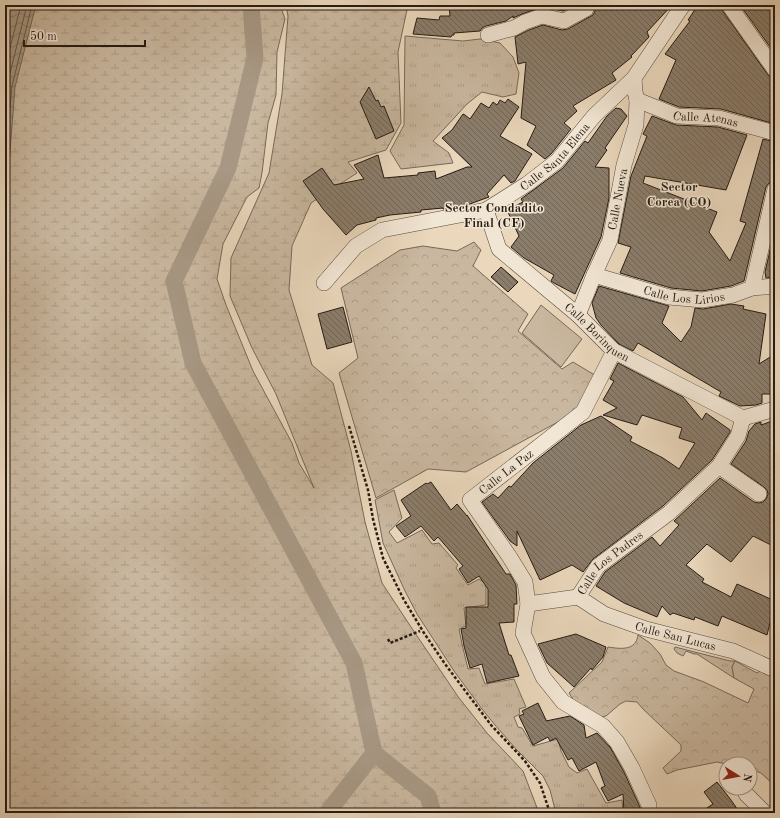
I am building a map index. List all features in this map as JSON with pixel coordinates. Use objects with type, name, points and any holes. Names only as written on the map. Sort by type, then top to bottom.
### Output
[{"type":"street","points":[[488,35],[514,28],[542,16],[564,21],[586,9],[586,5]]},
{"type":"street","name":"Calle Santa Elena","points":[[324,283],[356,246],[382,230],[486,210],[527,184],[557,161],[594,116],[634,78],[684,5]]},
{"type":"street","points":[[729,5],[775,70]]},
{"type":"street","name":"Calle Nueva","points":[[578,315],[610,240],[624,165],[636,125],[637,100],[634,78]]},
{"type":"street","name":"Calle Atenas","points":[[637,100],[677,116],[719,118],[775,133]]},
{"type":"street","points":[[752,288],[775,189]]},
{"type":"street","name":"Calle Borinquen","points":[[486,210],[499,249],[578,315],[614,350],[743,418]]},
{"type":"street","name":"Calle Los Lirios","points":[[594,275],[669,297],[702,300],[733,295],[752,288],[775,286]]},
{"type":"street","name":"Calle La Paz","points":[[528,604],[525,582],[470,500],[583,412],[614,350]]},
{"type":"street","points":[[743,418],[775,409]]},
{"type":"street","name":"Calle Los Padres","points":[[528,604],[578,597],[598,566],[669,513],[719,466],[738,436],[743,418]]},
{"type":"street","points":[[719,466],[759,494]]},
{"type":"street","name":"Calle San Lucas","points":[[578,597],[604,614],[646,629],[733,650],[775,670]]},
{"type":"street","points":[[528,604],[523,633],[543,677],[563,702],[603,726],[617,742],[632,768],[648,805],[649,813]]},
{"type":"street","points":[[748,796],[765,813]]},
{"type":"path","points":[[349,426],[368,490],[373,519],[383,558],[404,600],[445,664],[491,725],[525,761],[540,783],[550,813]]},
{"type":"path","points":[[388,639],[390,643],[420,631]]},
{"type":"green space","points":[[5,5],[280,5],[285,19],[277,52],[276,95],[268,123],[259,188],[247,197],[223,244],[217,279],[253,371],[292,443],[299,463],[314,488],[276,394],[252,348],[230,296],[231,258],[269,173],[282,94],[288,16],[286,5],[408,5],[398,52],[401,123],[386,150],[348,162],[357,173],[311,203],[292,246],[289,290],[312,365],[333,383],[351,451],[365,522],[382,583],[459,698],[487,733],[523,771],[539,813],[5,813]]},
{"type":"green space","points":[[405,36],[463,41],[480,39],[500,43],[513,57],[519,73],[516,94],[503,97],[482,92],[467,104],[433,141],[449,153],[453,163],[401,169],[390,151],[404,125]]},
{"type":"green space","points":[[474,242],[481,250],[473,266],[528,314],[518,331],[562,369],[573,362],[598,377],[580,410],[466,472],[428,469],[376,498],[339,373],[358,358],[341,288],[400,250],[423,246],[457,251]]},
{"type":"green space","points":[[541,305],[582,339],[561,367],[522,333]]},
{"type":"green space","points":[[394,490],[402,518],[389,532],[397,543],[422,530],[432,544],[439,543],[458,565],[456,568],[468,585],[479,579],[486,584],[486,605],[464,608],[466,626],[459,629],[468,669],[479,668],[485,684],[514,679],[526,707],[519,709],[520,714],[514,717],[518,727],[522,728],[533,746],[558,739],[561,751],[569,767],[577,773],[587,769],[606,803],[622,800],[623,813],[556,813],[550,790],[543,776],[495,725],[454,671],[417,614],[383,543],[375,500]]},
{"type":"green space","points":[[638,635],[650,643],[660,654],[666,665],[674,671],[704,682],[748,703],[754,689],[734,678],[732,667],[735,661],[757,673],[762,670],[775,679],[775,786],[758,772],[758,756],[718,756],[718,762],[677,770],[667,774],[663,768],[681,751],[681,745],[637,702],[626,701],[606,716],[600,717],[574,701],[569,693],[602,662],[608,647],[627,648],[634,644]]},
{"type":"green space","points":[[675,647],[735,661],[732,667],[734,678],[697,654],[686,651],[683,656],[677,653],[674,649]]},
{"type":"water","points":[[7,5],[36,5],[15,87],[5,216],[5,18]]},
{"type":"building","points":[[449,5],[575,5],[563,11],[544,7],[539,8],[513,18],[513,16],[506,21],[486,26],[480,31],[454,33],[451,37],[413,34],[417,18],[439,20],[440,16],[450,16]]},
{"type":"building","points":[[596,5],[672,5],[647,32],[649,37],[631,56],[632,57],[612,73],[616,80],[573,106],[577,111],[564,123],[571,129],[551,154],[545,159],[527,145],[536,126],[521,118],[526,62],[518,64],[515,37],[543,25],[562,30],[568,29],[593,15]]},
{"type":"building","points":[[698,5],[720,5],[768,75],[775,79],[775,124],[721,109],[679,107],[659,99],[676,60],[665,54],[690,21],[688,20]]},
{"type":"building","points":[[740,5],[775,5],[775,54]]},
{"type":"building","points":[[369,87],[376,101],[378,100],[381,107],[384,106],[394,131],[376,139],[360,102]]},
{"type":"building","points":[[508,99],[519,107],[500,136],[532,154],[515,181],[511,183],[504,175],[487,194],[489,197],[467,205],[443,209],[421,210],[421,212],[376,218],[376,220],[357,225],[346,235],[323,209],[303,181],[322,168],[334,185],[364,179],[354,165],[378,155],[384,178],[418,175],[418,173],[435,171],[436,179],[467,167],[472,167],[442,138],[452,130],[463,114],[470,119],[481,103],[489,108],[493,102],[497,105],[500,100],[505,103]]},
{"type":"building","points":[[616,108],[621,109],[627,116],[605,148],[607,150],[595,167],[609,168],[609,198],[601,237],[575,294],[551,281],[554,275],[524,258],[511,247],[519,236],[507,210],[523,202],[521,199],[563,168],[585,141],[588,143],[607,116]]},
{"type":"building","points":[[652,116],[676,125],[718,127],[747,135],[726,190],[645,176],[643,183],[717,212],[709,232],[730,261],[746,223],[740,221],[763,139],[775,142],[775,180],[769,183],[766,187],[744,281],[731,286],[702,291],[671,288],[620,273],[631,247],[618,243],[631,176],[647,136],[643,134]]},
{"type":"building","points":[[775,229],[775,277],[766,278],[765,272]]},
{"type":"building","points":[[501,267],[518,282],[508,292],[491,277]]},
{"type":"building","points":[[599,286],[669,306],[662,323],[681,342],[691,327],[695,308],[703,309],[731,304],[744,306],[743,309],[766,314],[759,364],[775,354],[775,394],[762,394],[762,403],[740,406],[719,396],[721,392],[638,343],[633,351],[619,344],[596,318],[592,303]]},
{"type":"building","points":[[343,307],[352,342],[327,349],[318,314]]},
{"type":"building","points":[[618,363],[683,397],[702,420],[706,413],[730,430],[730,432],[712,460],[663,506],[593,559],[583,572],[572,565],[540,580],[517,531],[517,546],[510,541],[482,502],[493,494],[498,498],[509,486],[511,487],[533,463],[581,425],[601,416],[632,437],[630,441],[663,458],[679,469],[695,443],[679,438],[682,428],[642,415],[637,425],[603,415],[617,408],[603,400],[614,381],[610,379]]},
{"type":"building","points":[[775,420],[775,547],[753,536],[731,562],[707,544],[686,565],[704,579],[702,582],[731,597],[737,584],[775,601],[775,615],[772,615],[767,635],[722,616],[718,626],[695,617],[694,620],[673,613],[670,615],[662,606],[657,617],[624,603],[596,586],[605,572],[652,537],[660,546],[679,525],[674,521],[720,478],[754,502],[763,502],[768,494],[767,490],[731,464],[746,441],[749,431],[755,424],[761,422],[761,425]]},
{"type":"building","points":[[431,482],[451,510],[457,504],[467,515],[506,574],[510,574],[516,585],[517,604],[514,604],[514,622],[499,623],[509,655],[511,655],[519,676],[487,683],[482,664],[470,668],[461,629],[466,628],[466,607],[488,607],[488,589],[479,576],[468,583],[459,569],[463,566],[438,537],[434,541],[421,526],[405,537],[396,526],[411,516],[401,500],[426,483]]},
{"type":"building","points":[[576,634],[606,647],[603,657],[574,687],[547,663],[538,644]]},
{"type":"building","points":[[538,703],[546,721],[570,716],[584,725],[586,738],[597,733],[610,747],[624,772],[640,807],[640,813],[624,813],[623,794],[608,801],[601,788],[605,786],[596,762],[579,771],[572,758],[568,760],[556,738],[550,741],[548,737],[533,745],[519,716],[524,714],[522,711]]},
{"type":"building","points":[[717,782],[718,796],[728,796],[740,813],[699,813],[713,804],[704,792]]},
{"type":"waterway","points":[[251,5],[255,58],[228,168],[174,281],[193,363],[354,663],[374,753],[327,813]]},
{"type":"waterway","points":[[374,753],[428,796],[433,813]]},
{"type":"district","name":"Sector Corea (CO)","points":[[679,194]]},
{"type":"district","name":"Sector Condadito Final (CF)","points":[[494,214]]}]
